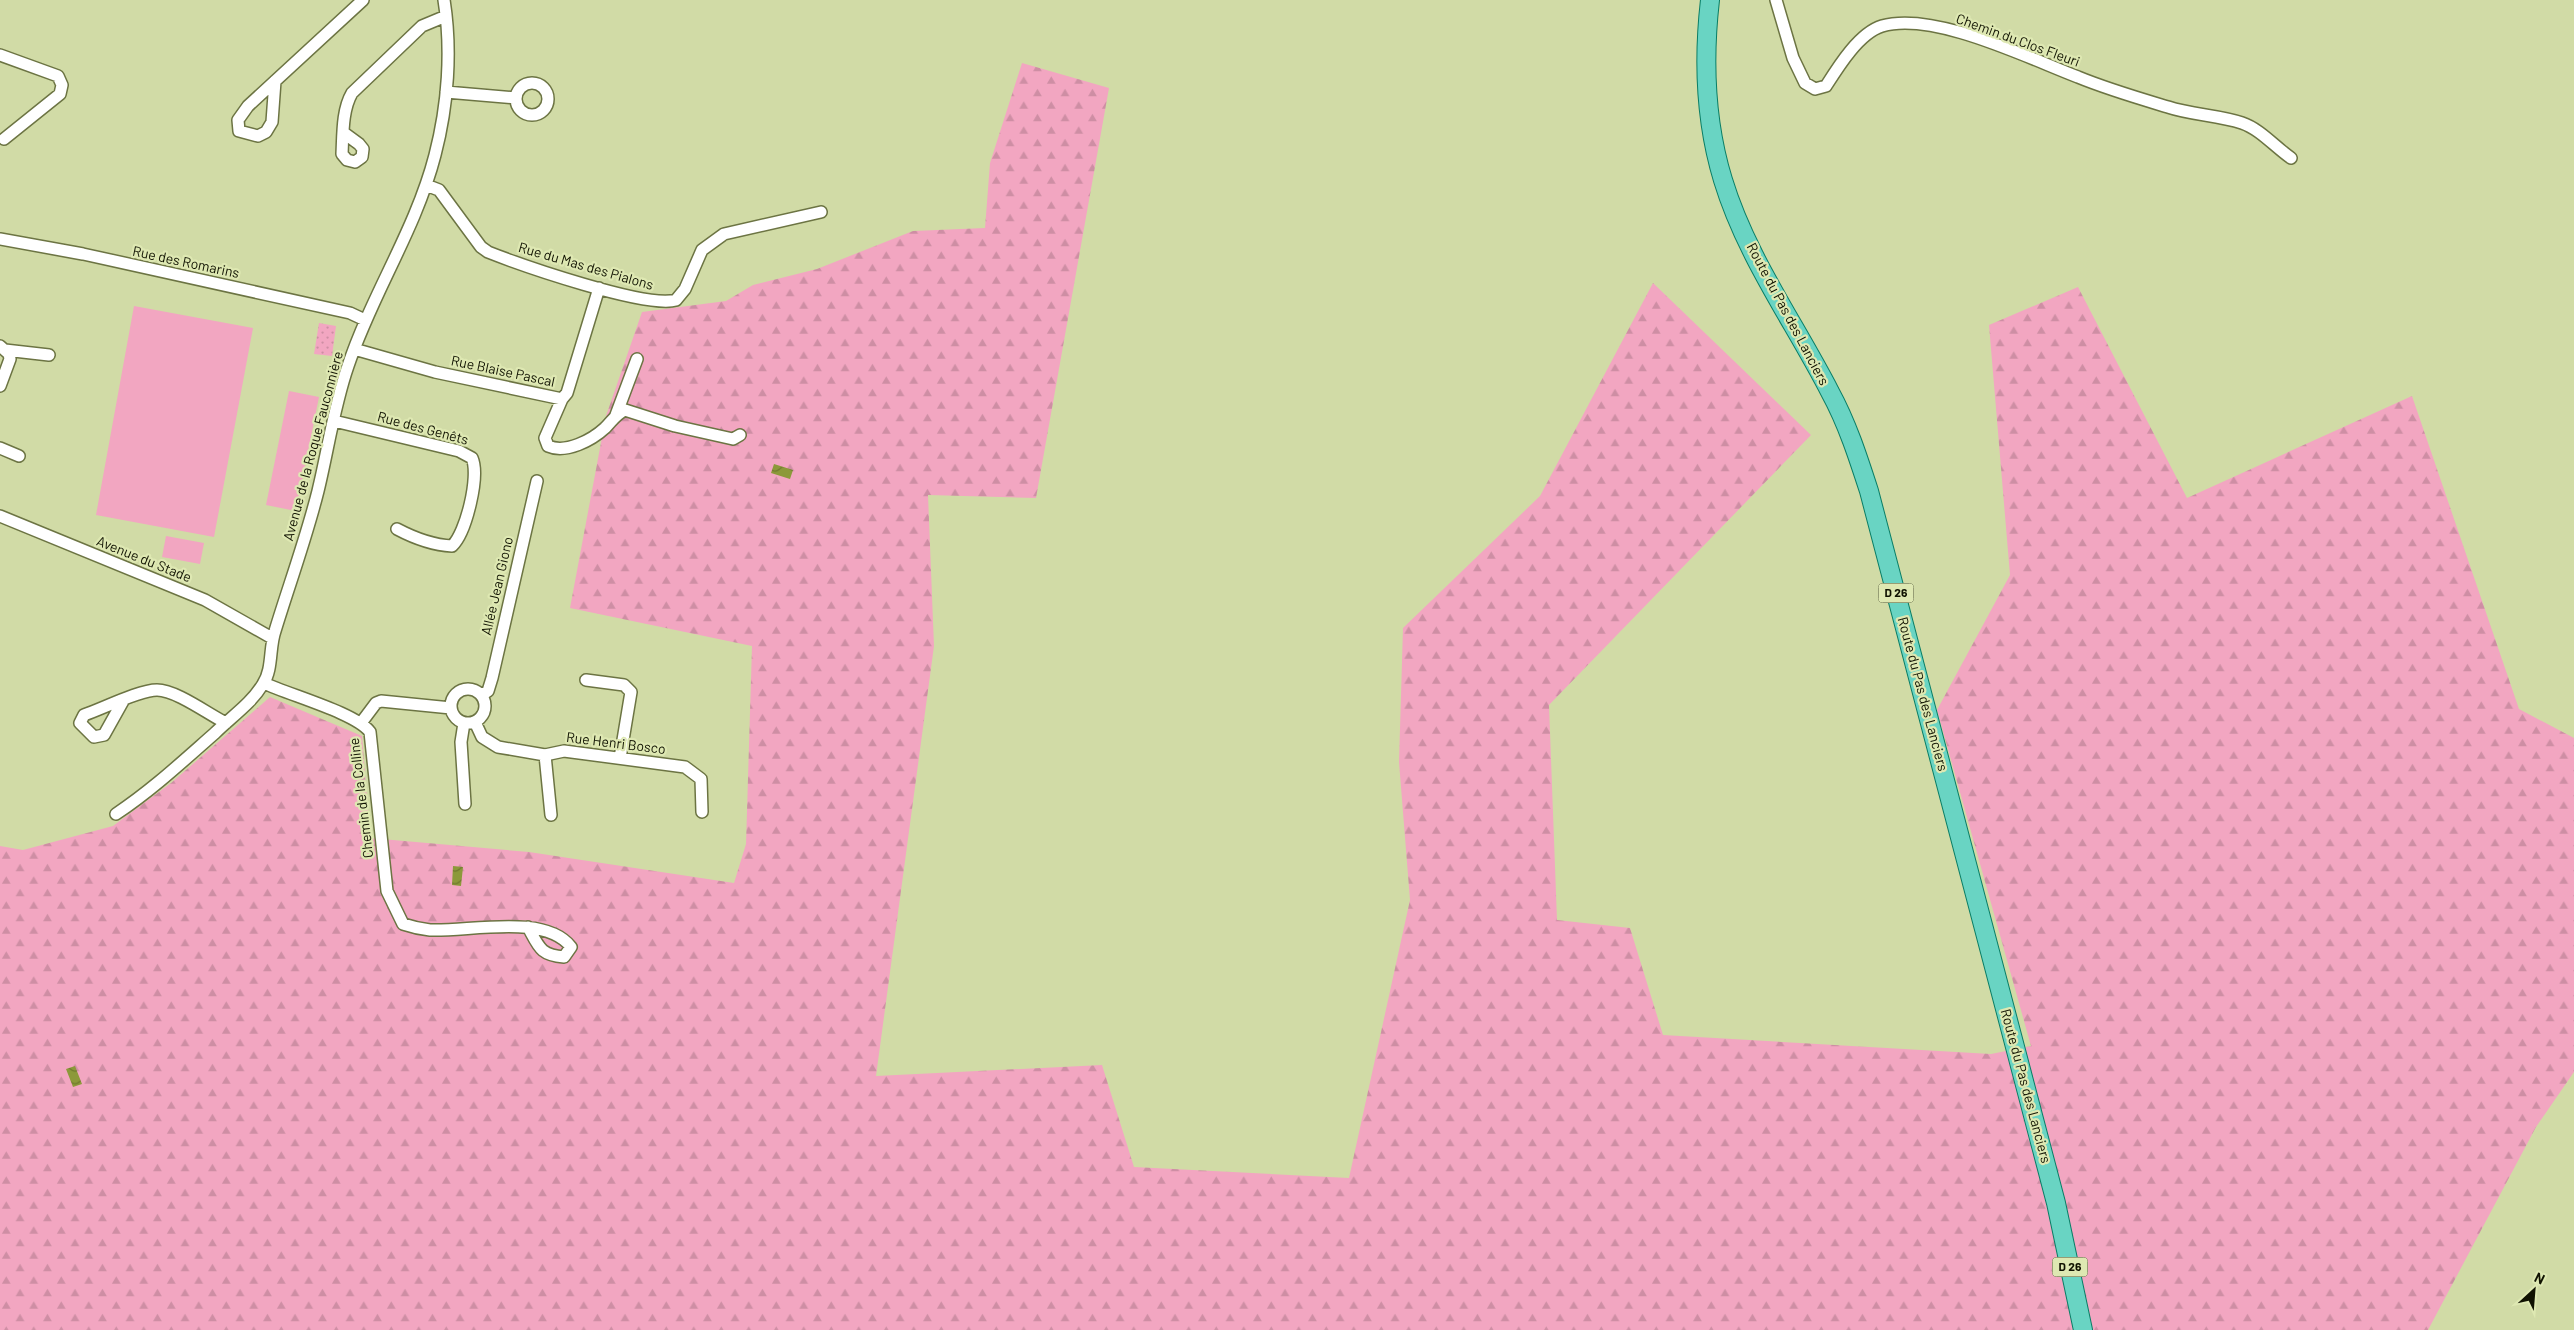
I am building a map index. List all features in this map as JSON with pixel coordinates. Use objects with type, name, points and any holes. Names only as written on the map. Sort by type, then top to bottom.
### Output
[{"type":"main road","name":"Route du Pas des Lanciers","points":[[1710,0],[1706,50],[1706,87],[1712,133],[1723,179],[1755,255],[1831,393],[1850,437],[1869,490],[2056,1203],[2083,1330]]},
{"type":"street","points":[[275,81],[272,122],[266,132],[258,136],[239,131],[238,120],[243,113],[275,81],[363,0]]},
{"type":"street","name":"Avenue de la Roque Fauconnière","points":[[116,814],[144,796],[173,772],[243,708],[264,683],[268,673],[272,638],[308,527],[354,349],[365,320],[403,240],[426,185],[436,153],[446,92],[448,30],[444,0]]},
{"type":"street","name":"Chemin du Clos Fleuri","points":[[1776,0],[1793,58],[1804,83],[1815,89],[1826,86],[1843,60],[1861,41],[1881,26],[1930,25],[1988,42],[2080,78],[2170,108],[2241,123],[2254,129],[2291,158]]},
{"type":"street","points":[[344,133],[346,108],[352,93],[422,26],[446,16]]},
{"type":"street","points":[[0,55],[58,76],[62,85],[60,94],[4,139]]},
{"type":"street","points":[[446,92],[516,98]]},
{"type":"street","name":"Rue du Mas des Pialons","points":[[426,185],[439,190],[481,247],[488,252],[599,288],[656,302],[676,300],[685,288],[702,250],[724,234],[821,212]]},
{"type":"street","name":"Rue des Romarins","points":[[0,239],[83,254],[350,313],[365,320]]},
{"type":"street","name":"Rue Blaise Pascal","points":[[354,349],[435,372],[562,399],[568,393],[599,288]]},
{"type":"street","points":[[3,348],[50,355]]},
{"type":"street","points":[[0,386],[10,358],[3,348]]},
{"type":"street","points":[[562,399],[545,438],[552,448],[573,447],[606,427],[616,415],[636,359]]},
{"type":"street","points":[[616,415],[625,410],[675,426],[733,440],[740,435]]},
{"type":"street","name":"Rue des Genêts","points":[[334,421],[459,451],[472,458],[476,471],[464,526],[452,546],[413,538],[397,529]]},
{"type":"street","points":[[0,448],[19,456]]},
{"type":"street","name":"Allée Jean Giono","points":[[482,695],[488,691],[492,678],[537,481]]},
{"type":"street","name":"Avenue du Stade","points":[[0,516],[205,600],[272,638]]},
{"type":"street","points":[[586,680],[624,685],[631,692],[620,758]]},
{"type":"street","name":"Chemin de la Colline","points":[[264,683],[361,724],[370,732],[387,891],[403,924],[429,930],[528,927]]},
{"type":"street","points":[[361,724],[376,703],[381,701],[451,708],[454,696],[462,690],[472,689],[482,695],[486,709],[481,718],[470,722],[460,742],[465,804]]},
{"type":"street","points":[[123,701],[142,692],[163,691],[226,723]]},
{"type":"street","name":"Rue Henri Bosco","points":[[451,708],[456,718],[470,722],[488,743],[498,747],[545,755],[564,751],[674,765],[691,770],[701,779],[702,812]]},
{"type":"street","points":[[545,755],[551,815]]},
{"type":"green space","points":[[1022,63],[1109,88],[1036,498],[928,495],[934,646],[876,1076],[1102,1065],[1134,1167],[1349,1178],[1410,900],[1399,762],[1403,628],[1540,496],[1653,283],[1811,435],[1549,705],[1557,920],[1630,928],[1663,1035],[1991,1054],[2031,1046],[1937,710],[2010,575],[1989,325],[2078,287],[2187,498],[2412,396],[2519,709],[2574,738],[2574,1072],[2536,1127],[2428,1330],[0,1330],[0,846],[23,850],[113,826],[171,783],[270,697],[362,736],[370,838],[529,852],[734,883],[746,844],[752,646],[570,608],[606,416],[642,312],[726,301],[753,285],[817,269],[913,231],[985,228],[990,163]]},
{"type":"green space","points":[[134,306],[253,328],[214,537],[96,515]]},
{"type":"green space","points":[[319,323],[336,326],[332,356],[314,354]]},
{"type":"green space","points":[[289,391],[319,397],[296,511],[266,505]]},
{"type":"green space","points":[[166,536],[204,543],[200,564],[162,557]]},
{"type":"water","points":[[774,464],[793,470],[790,479],[771,473]]},
{"type":"water","points":[[453,866],[463,867],[461,886],[452,885]]},
{"type":"water","points":[[75,1066],[82,1084],[73,1087],[66,1069]]}]
